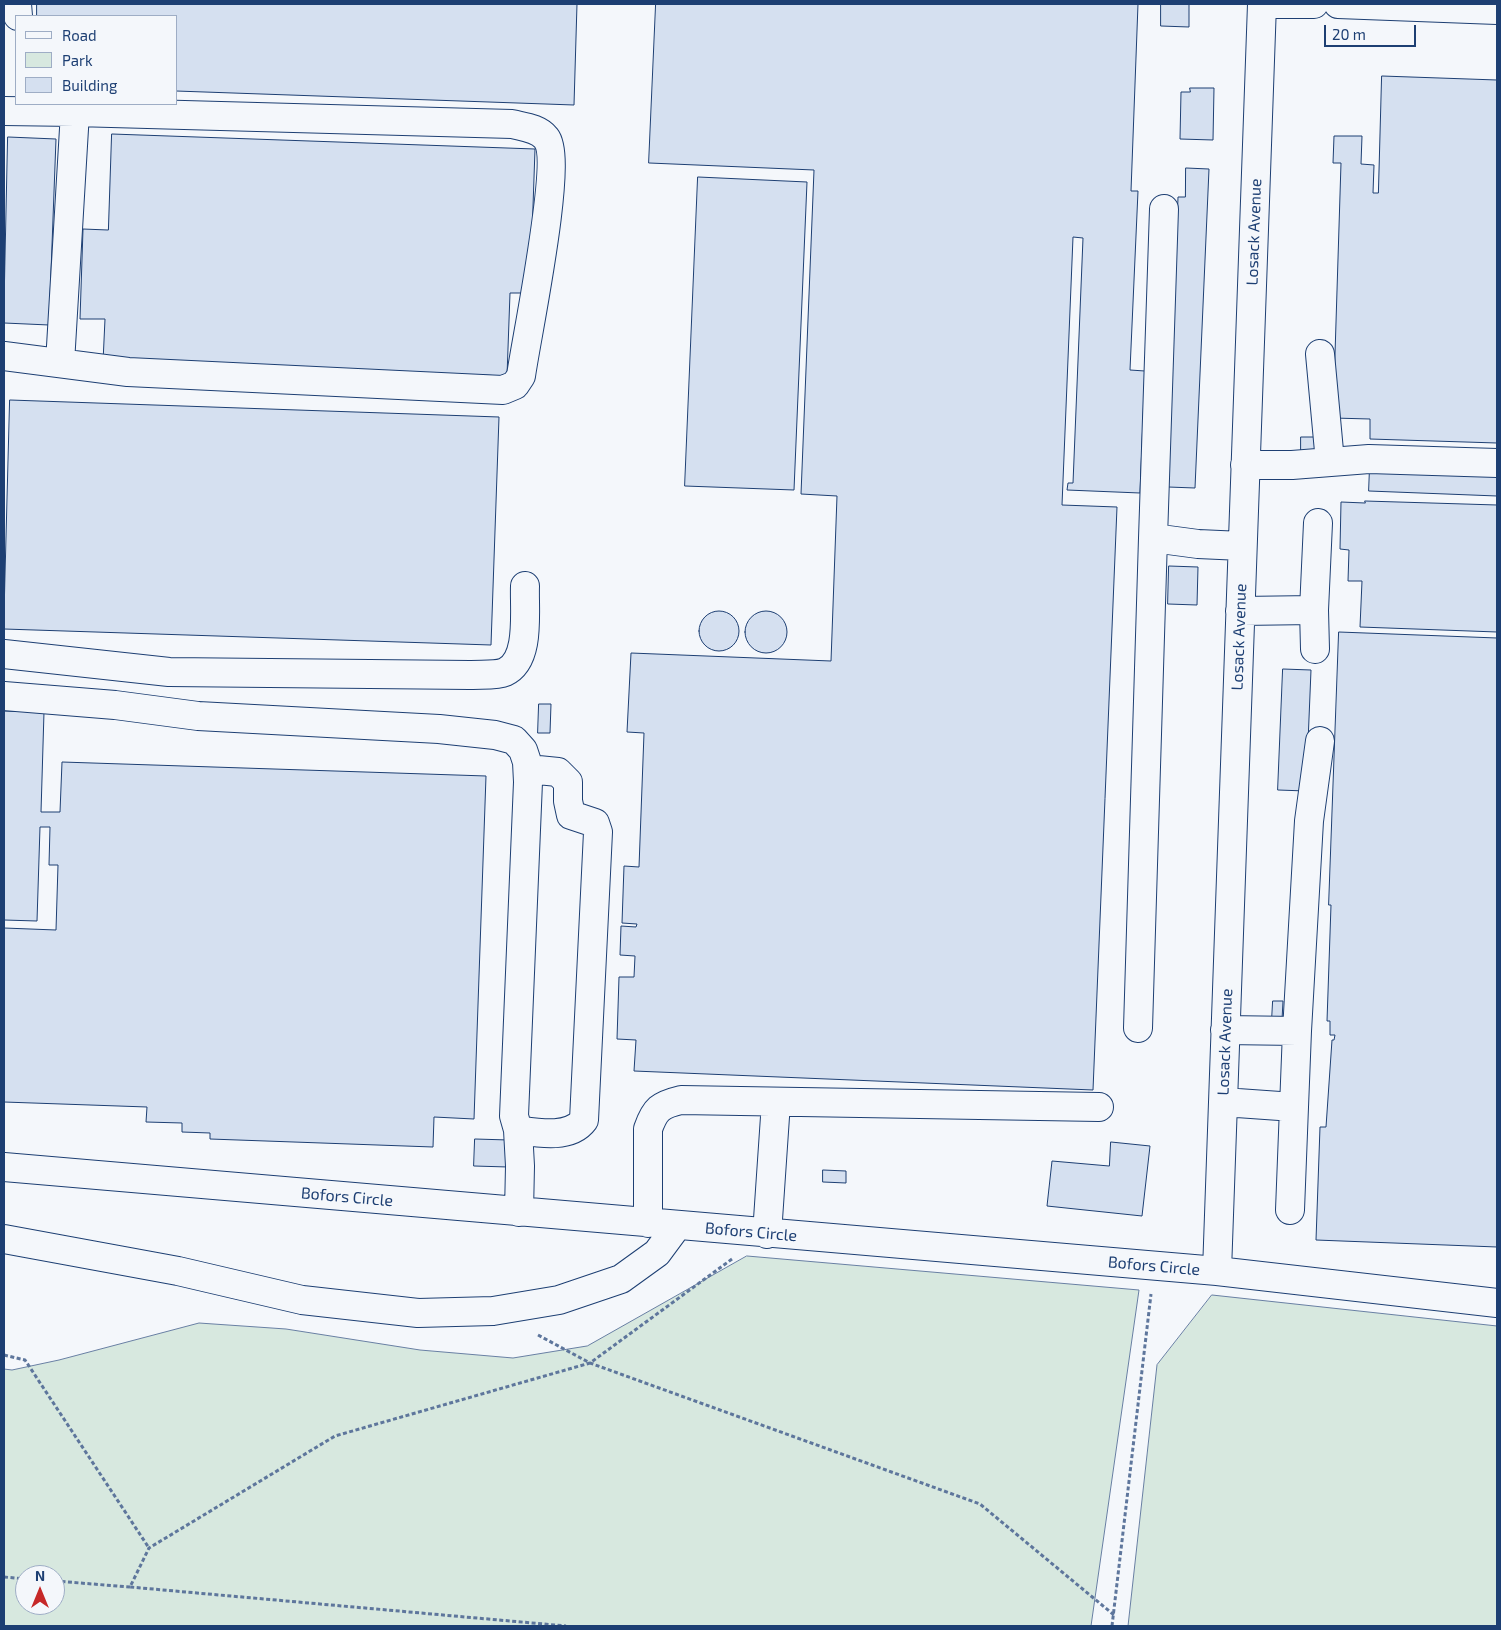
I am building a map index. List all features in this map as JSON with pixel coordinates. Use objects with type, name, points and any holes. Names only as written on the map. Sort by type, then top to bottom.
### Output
[{"type":"street","points":[[1262,4],[1314,4]]},
{"type":"street","name":"Losack Avenue","points":[[1217,1271],[1262,4]]},
{"type":"street","points":[[1338,4],[1497,10]]},
{"type":"street","points":[[4,356],[128,372],[503,390],[515,385],[521,376],[548,215],[552,153],[548,139],[537,130],[512,124],[13,109]]},
{"type":"street","points":[[60,363],[75,112]]},
{"type":"street","points":[[1138,1028],[1164,209]]},
{"type":"street","points":[[1320,354],[1330,462]]},
{"type":"street","points":[[1246,465],[1369,459],[1497,463]]},
{"type":"street","points":[[1315,649],[1314,610],[1318,523]]},
{"type":"street","points":[[1153,538],[1198,544],[1242,546]]},
{"type":"street","points":[[4,654],[169,672],[470,675],[504,673],[518,663],[523,650],[525,586]]},
{"type":"street","points":[[1240,611],[1314,610]]},
{"type":"street","points":[[4,696],[116,705],[198,716],[429,728],[495,735],[514,740],[523,750],[528,769],[514,1102],[520,1166],[519,1212]]},
{"type":"street","points":[[1290,1210],[1297,1031],[1309,821],[1320,742]]},
{"type":"street","points":[[518,1130],[544,1134],[573,1129],[580,1126],[584,1120],[598,851],[598,832],[595,823],[572,815],[568,800],[568,782],[558,772],[528,769]]},
{"type":"street","points":[[1225,1030],[1297,1031]]},
{"type":"street","points":[[648,1223],[648,1129],[652,1116],[663,1105],[681,1100],[1100,1107]]},
{"type":"street","points":[[767,1234],[776,1102]]},
{"type":"street","points":[[1223,1102],[1294,1107]]},
{"type":"street","name":"Bofors Circle","points":[[4,1167],[767,1234],[1217,1271],[1497,1302]]},
{"type":"street","points":[[4,1239],[178,1271],[302,1300],[428,1313],[493,1311],[560,1300],[621,1279],[657,1253],[677,1226]]},
{"type":"path","points":[[130,1587],[149,1548],[335,1436],[590,1363],[767,1234]]},
{"type":"path","points":[[1112,1626],[1154,1266]]},
{"type":"path","points":[[537,1335],[590,1363],[980,1504],[1114,1615]]},
{"type":"path","points":[[4,1355],[25,1360],[149,1548]]},
{"type":"path","points":[[65,1582],[566,1626]]},
{"type":"green space","points":[[747,1256],[1139,1290],[1091,1626],[4,1626],[4,1369],[12,1370],[59,1360],[199,1323],[286,1329],[420,1350],[513,1358],[587,1346]]},
{"type":"green space","points":[[1212,1295],[1497,1326],[1497,1626],[1128,1626],[1157,1365]]},
{"type":"building","points":[[37,4],[577,4],[574,105],[178,91],[178,15],[37,15]]},
{"type":"building","points":[[656,4],[1138,4],[1131,191],[1138,191],[1130,370],[1145,371],[1140,493],[1067,490],[1068,483],[1073,483],[1083,238],[1073,237],[1062,505],[1117,507],[1093,1090],[634,1071],[636,1040],[617,1039],[619,977],[634,977],[635,956],[620,955],[621,926],[636,927],[637,924],[622,923],[624,866],[639,867],[644,733],[627,732],[631,653],[831,661],[837,496],[801,494],[814,170],[649,163]]},
{"type":"building","points":[[1161,4],[1189,4],[1189,27],[1161,26]]},
{"type":"building","points":[[1382,76],[1497,80],[1497,443],[1370,439],[1370,419],[1333,418],[1341,163],[1333,163],[1334,136],[1362,136],[1361,164],[1374,165],[1373,193],[1378,193]]},
{"type":"building","points":[[1190,88],[1214,88],[1213,140],[1180,139],[1181,92],[1190,92]]},
{"type":"building","points":[[112,134],[535,149],[530,293],[510,293],[507,376],[103,362],[105,319],[80,319],[83,229],[108,230]]},
{"type":"building","points":[[8,137],[56,139],[49,325],[4,323]]},
{"type":"building","points":[[1186,168],[1209,169],[1195,488],[1168,487],[1178,197],[1185,197]]},
{"type":"building","points":[[698,177],[807,182],[794,490],[685,486]]},
{"type":"building","points":[[10,400],[499,417],[491,645],[4,629]]},
{"type":"building","points":[[1301,437],[1317,437],[1317,452],[1301,452]]},
{"type":"building","points":[[1370,466],[1497,471],[1497,496],[1369,491]]},
{"type":"building","points":[[1365,501],[1497,505],[1497,632],[1360,627],[1362,581],[1348,581],[1349,550],[1340,549],[1341,502],[1365,503]]},
{"type":"building","points":[[1169,566],[1198,567],[1197,605],[1168,604]]},
{"type":"building","points":[[723,611],[730,614],[736,620],[739,631],[738,639],[730,648],[723,651],[715,651],[708,648],[700,639],[699,627],[702,620],[711,612]]},
{"type":"building","points":[[762,611],[770,611],[781,617],[787,632],[781,647],[770,653],[762,653],[751,647],[745,636],[745,628],[751,617]]},
{"type":"building","points":[[1339,632],[1497,638],[1497,1247],[1316,1240],[1320,1127],[1326,1127],[1332,1040],[1334,1040],[1335,1035],[1330,1035],[1330,1021],[1327,1021],[1331,905],[1329,905]]},
{"type":"building","points":[[1283,669],[1311,670],[1306,791],[1278,790]]},
{"type":"building","points":[[539,704],[551,704],[550,733],[538,733]]},
{"type":"building","points":[[4,711],[44,712],[41,812],[60,812],[62,762],[486,776],[474,1119],[434,1117],[433,1147],[210,1139],[210,1133],[182,1132],[182,1123],[146,1122],[147,1107],[4,1102],[4,928],[56,930],[58,865],[49,865],[50,827],[40,827],[37,921],[4,920]]},
{"type":"building","points":[[1273,1001],[1283,1001],[1282,1020],[1272,1020]]},
{"type":"building","points":[[475,1139],[509,1140],[508,1167],[474,1166]]},
{"type":"building","points":[[1111,1142],[1150,1146],[1142,1216],[1047,1206],[1052,1161],[1109,1166]]},
{"type":"building","points":[[823,1170],[846,1171],[846,1183],[823,1182]]}]
